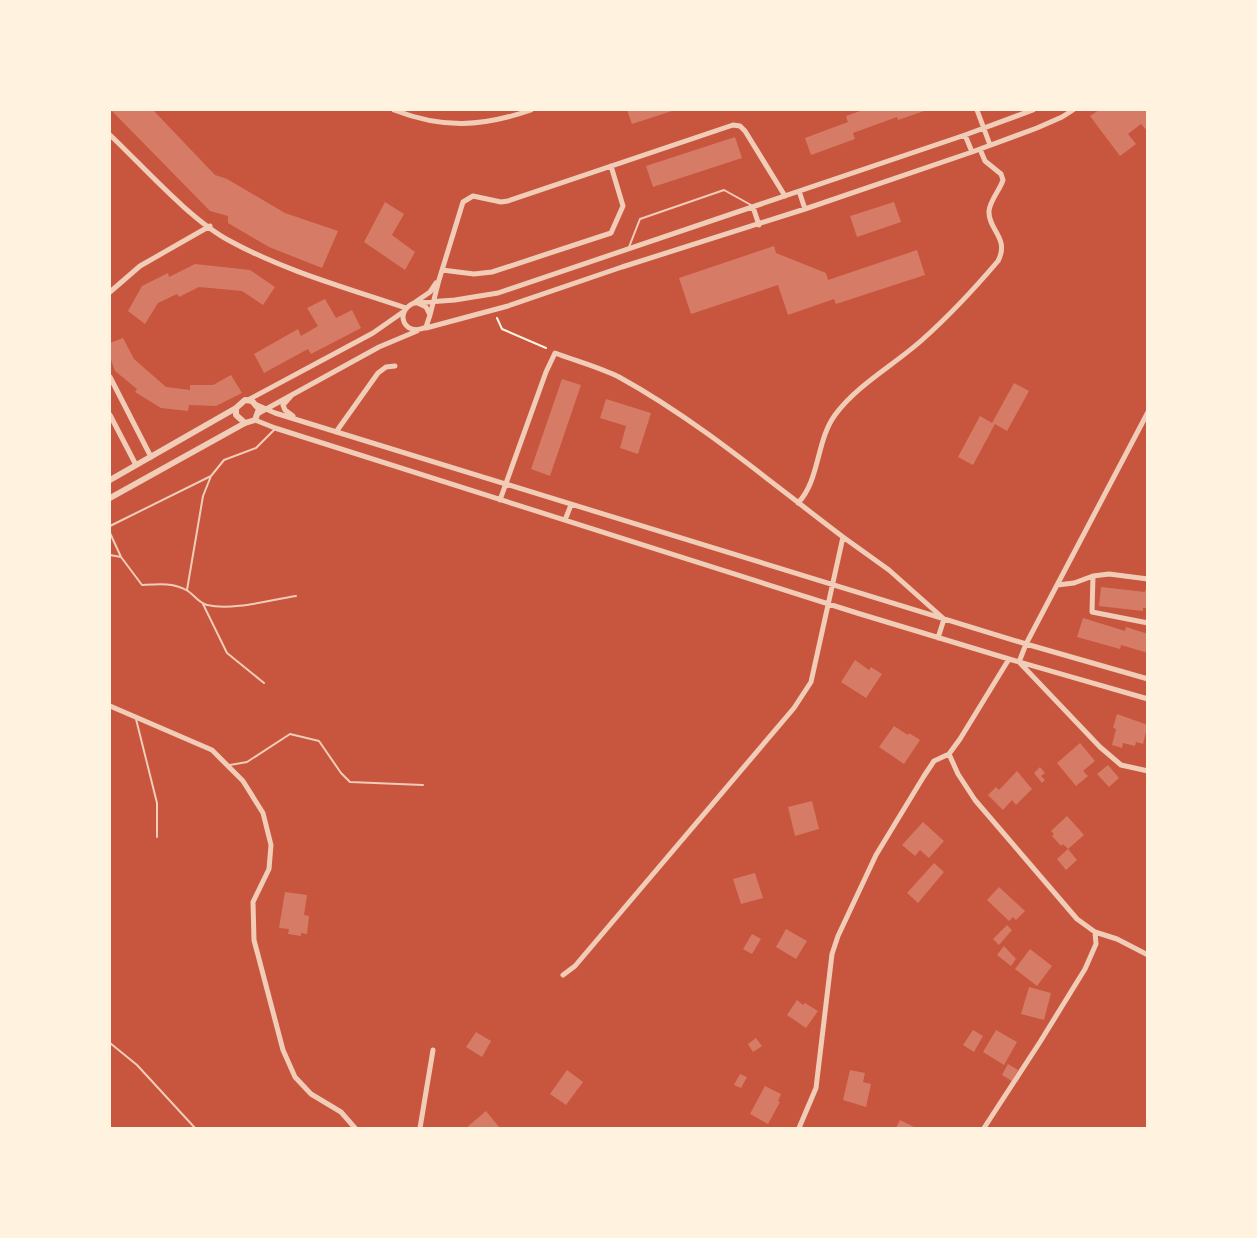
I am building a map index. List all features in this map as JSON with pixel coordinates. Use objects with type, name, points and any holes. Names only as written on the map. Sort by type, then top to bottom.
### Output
[{"type":"street","points":[[394,110],[420,119],[455,124],[492,121],[531,110]]},
{"type":"street","points":[[976,110],[990,145]]},
{"type":"street","points":[[416,303],[491,295],[799,192],[1033,110]]},
{"type":"street","points":[[110,498],[244,423],[255,420],[262,411],[294,393],[379,347],[419,330],[493,310],[759,225],[972,152],[1037,128],[1073,110]]},
{"type":"street","points":[[405,310],[403,321],[412,330],[419,330],[429,324],[439,280],[464,202],[473,196],[501,202],[508,201],[733,125],[745,130],[785,196]]},
{"type":"street","points":[[110,135],[192,213],[228,240],[295,270],[405,310]]},
{"type":"street","points":[[965,135],[972,152]]},
{"type":"street","points":[[798,503],[808,487],[825,433],[835,415],[848,401],[921,341],[998,261],[1003,252],[1001,241],[989,214],[990,206],[1003,180],[1001,174],[985,161],[980,149]]},
{"type":"street","points":[[442,270],[474,274],[492,272],[611,233],[623,206],[611,166]]},
{"type":"street","points":[[799,192],[805,209]]},
{"type":"street","points":[[753,207],[759,225]]},
{"type":"street","points":[[110,292],[140,266],[210,226]]},
{"type":"street","points":[[617,253],[622,267]]},
{"type":"street","points":[[595,261],[600,275]]},
{"type":"street","points":[[244,423],[236,415],[241,402],[373,333],[430,292],[439,280]]},
{"type":"street","points":[[416,303],[426,307],[430,315]]},
{"type":"street","points":[[500,500],[555,353],[616,376],[671,408],[889,570],[944,619]]},
{"type":"street","points":[[336,432],[378,373],[387,367],[394,366]]},
{"type":"street","points":[[110,377],[151,457]]},
{"type":"street","points":[[294,393],[284,405],[285,410],[314,425]]},
{"type":"street","points":[[248,400],[262,411],[367,441],[1026,644],[1148,679]]},
{"type":"street","points":[[110,480],[237,408]]},
{"type":"street","points":[[1019,662],[1026,644],[1148,412]]},
{"type":"street","points":[[110,415],[136,465]]},
{"type":"street","points":[[255,420],[829,604],[1148,699]]},
{"type":"street","points":[[362,454],[367,441]]},
{"type":"street","points":[[565,520],[571,505]]},
{"type":"street","points":[[563,975],[575,966],[794,708],[811,682],[843,537]]},
{"type":"street","points":[[1057,585],[1109,574],[1148,579]]},
{"type":"street","points":[[1093,576],[1092,612],[1148,623]]},
{"type":"street","points":[[938,638],[944,619]]},
{"type":"street","points":[[799,1128],[816,1088],[832,954],[838,936],[876,855],[924,776],[934,761],[949,754],[960,739],[1009,659]]},
{"type":"street","points":[[1019,662],[1100,747],[1121,765],[1148,771]]},
{"type":"street","points":[[110,706],[212,750],[243,781],[263,813],[271,845],[269,869],[254,902],[254,940],[283,1050],[295,1077],[311,1094],[341,1112],[355,1128]]},
{"type":"street","points":[[949,754],[958,774],[975,800],[1077,919],[1095,932],[1117,939],[1148,956]]},
{"type":"street","points":[[984,1128],[1085,969],[1096,944],[1095,932]]},
{"type":"street","points":[[420,1128],[434,1050]]},
{"type":"lane","points":[[628,249],[640,219],[724,190],[753,207]]},
{"type":"lane","points":[[187,590],[203,496],[211,476],[224,460],[256,448],[275,428]]},
{"type":"lane","points":[[110,526],[211,476]]},
{"type":"lane","points":[[110,533],[121,557],[142,585],[165,584],[187,590],[203,604],[227,652],[264,683]]},
{"type":"lane","points":[[110,555],[121,557]]},
{"type":"lane","points":[[203,604],[220,607],[296,596]]},
{"type":"lane","points":[[136,718],[157,803],[157,837]]},
{"type":"lane","points":[[227,766],[247,762],[290,734],[319,741],[350,782],[423,784]]},
{"type":"lane","points":[[110,1043],[137,1065],[195,1128]]},
{"type":"path","points":[[493,310],[502,329],[555,353]]},
{"type":"building","points":[[111,110],[153,110],[215,175],[227,179],[285,213],[338,231],[322,268],[269,247],[228,223],[228,216],[210,211]]},
{"type":"building","points":[[627,110],[675,110],[632,124]]},
{"type":"building","points":[[863,110],[927,110],[898,120],[897,117],[853,133],[855,139],[811,155],[805,138],[848,122],[846,116]]},
{"type":"building","points":[[1099,110],[1148,110],[1148,132],[1141,124],[1128,134],[1136,144],[1120,156],[1090,116]]},
{"type":"building","points":[[735,137],[742,158],[653,187],[646,166]]},
{"type":"building","points":[[385,202],[404,214],[392,235],[415,252],[405,270],[364,242]]},
{"type":"building","points":[[894,202],[901,222],[857,237],[850,216]]},
{"type":"building","points":[[774,246],[776,253],[826,273],[828,280],[917,250],[925,275],[836,304],[834,299],[788,315],[778,285],[691,314],[679,278]]},
{"type":"building","points":[[195,264],[250,270],[275,287],[263,305],[242,291],[199,287],[179,297],[177,294],[158,303],[145,324],[128,311],[142,286],[168,273],[169,277]]},
{"type":"building","points":[[325,299],[336,318],[352,310],[361,328],[311,354],[308,349],[264,373],[254,354],[298,329],[301,336],[318,326],[307,308]]},
{"type":"building","points":[[123,338],[134,359],[166,387],[190,390],[190,385],[213,385],[231,375],[242,393],[216,406],[189,405],[188,411],[161,408],[135,392],[137,389],[115,371],[110,357],[110,343]]},
{"type":"building","points":[[562,379],[581,385],[550,476],[531,469]]},
{"type":"building","points":[[1014,383],[1029,391],[1007,431],[995,424],[973,465],[958,457],[980,416],[992,423]]},
{"type":"building","points":[[606,399],[651,413],[638,454],[620,448],[626,426],[600,418]]},
{"type":"building","points":[[1101,587],[1145,592],[1148,590],[1148,608],[1143,608],[1143,611],[1099,606]]},
{"type":"building","points":[[1083,618],[1125,631],[1126,627],[1148,634],[1148,653],[1121,645],[1120,649],[1077,637]]},
{"type":"building","points":[[855,660],[869,670],[871,667],[882,674],[866,698],[841,682]]},
{"type":"building","points":[[1117,714],[1148,725],[1143,744],[1136,742],[1135,746],[1123,743],[1122,748],[1112,745]]},
{"type":"building","points":[[894,726],[920,740],[904,764],[879,747]]},
{"type":"building","points":[[1080,743],[1095,761],[1083,771],[1088,776],[1076,786],[1057,763]]},
{"type":"building","points":[[1108,765],[1119,778],[1109,787],[1097,774]]},
{"type":"building","points":[[1040,767],[1045,773],[1041,776],[1045,780],[1042,783],[1034,773]]},
{"type":"building","points":[[1017,771],[1032,789],[1016,805],[1012,800],[1003,810],[988,795],[996,787],[999,790]]},
{"type":"building","points":[[812,801],[819,829],[795,836],[788,807]]},
{"type":"building","points":[[1067,816],[1084,835],[1068,849],[1063,844],[1061,846],[1052,836],[1054,834],[1051,831]]},
{"type":"building","points":[[923,822],[944,841],[929,858],[920,850],[915,856],[902,845]]},
{"type":"building","points":[[1068,849],[1077,860],[1066,870],[1057,859]]},
{"type":"building","points":[[934,863],[944,872],[918,903],[907,893]]},
{"type":"building","points":[[755,873],[763,898],[741,904],[733,879]]},
{"type":"building","points":[[999,887],[1025,911],[1016,920],[1013,917],[1009,921],[987,900]]},
{"type":"building","points":[[285,892],[307,895],[304,915],[309,916],[307,934],[301,933],[301,936],[288,934],[289,929],[279,928]]},
{"type":"building","points":[[1007,925],[1012,930],[999,945],[993,939]]},
{"type":"building","points":[[786,929],[807,941],[796,959],[776,947]]},
{"type":"building","points":[[752,934],[761,939],[752,954],[743,949]]},
{"type":"building","points":[[1004,946],[1016,959],[1011,966],[997,955]]},
{"type":"building","points":[[1030,949],[1052,966],[1037,986],[1015,969]]},
{"type":"building","points":[[1029,987],[1051,993],[1044,1020],[1021,1014]]},
{"type":"building","points":[[797,1000],[818,1011],[806,1028],[787,1015]]},
{"type":"building","points":[[973,1030],[983,1036],[974,1052],[963,1045]]},
{"type":"building","points":[[996,1030],[1017,1042],[1004,1065],[983,1052]]},
{"type":"building","points":[[476,1032],[491,1041],[482,1057],[466,1047]]},
{"type":"building","points":[[756,1038],[762,1046],[753,1052],[748,1044]]},
{"type":"building","points":[[1008,1064],[1018,1070],[1012,1081],[1002,1075]]},
{"type":"building","points":[[567,1070],[583,1082],[566,1105],[550,1094]]},
{"type":"building","points":[[850,1070],[865,1073],[863,1082],[871,1084],[866,1107],[843,1100]]},
{"type":"building","points":[[740,1074],[747,1077],[741,1088],[734,1085]]},
{"type":"building","points":[[765,1086],[781,1094],[778,1101],[780,1102],[768,1124],[750,1114]]},
{"type":"building","points":[[486,1111],[499,1127],[466,1128]]},
{"type":"building","points":[[900,1120],[916,1128],[896,1128]]}]
